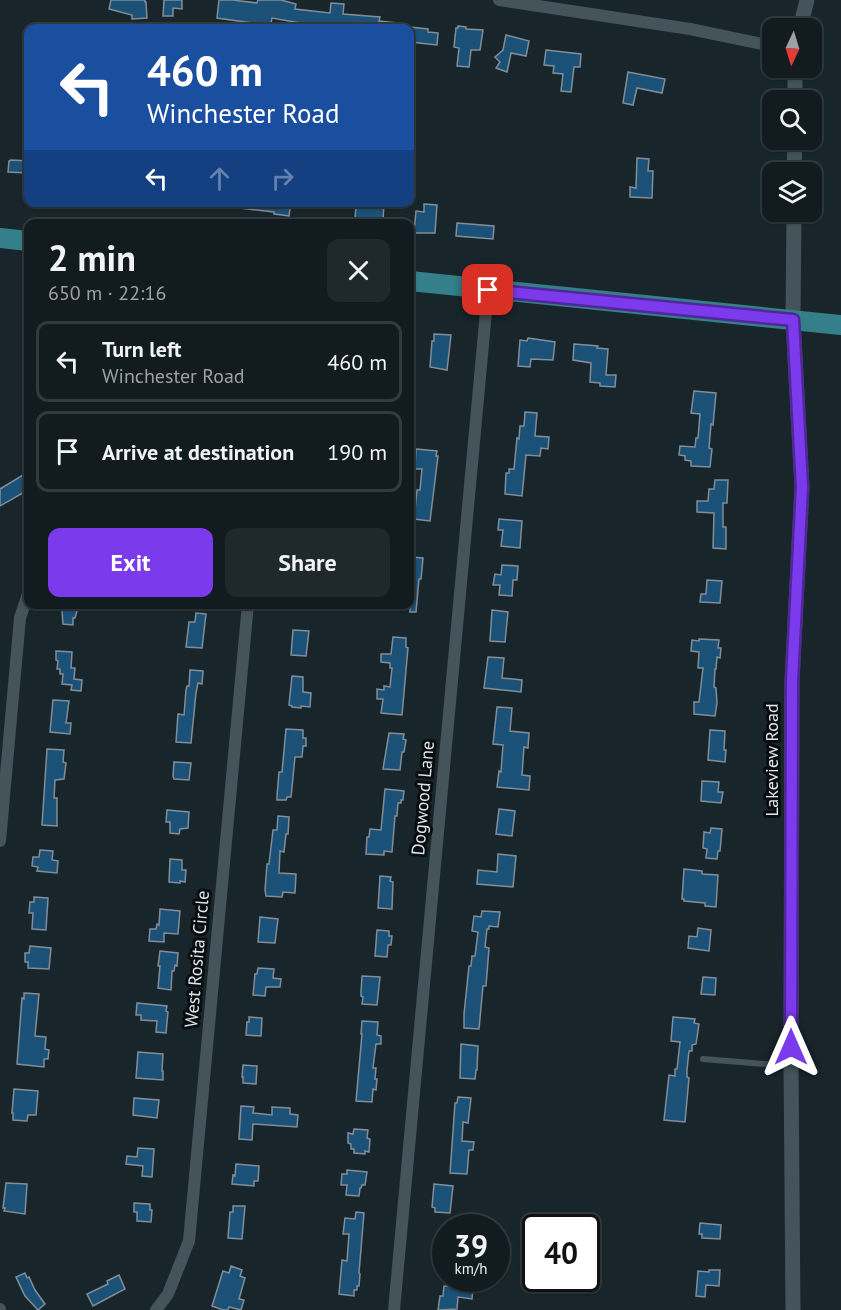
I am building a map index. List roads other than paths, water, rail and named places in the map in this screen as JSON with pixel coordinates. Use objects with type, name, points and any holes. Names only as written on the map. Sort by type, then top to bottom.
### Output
[{"type":"main road","points":[[0,238],[24,241]]},
{"type":"main road","points":[[414,281],[841,325]]},
{"type":"street","points":[[499,0],[690,29],[762,44]]},
{"type":"street","points":[[802,18],[807,0]]},
{"type":"street","name":"Lakeview Road","points":[[793,1310],[792,681],[802,487],[793,320],[794,222]]},
{"type":"street","name":"Dogwood Lane","points":[[394,1310],[488,290]]},
{"type":"street","points":[[0,841],[20,618],[24,606]]},
{"type":"street","name":"West Rosita Circle","points":[[156,1310],[168,1293],[189,1241],[248,609]]},
{"type":"lane","points":[[703,1059],[791,1066]]}]
